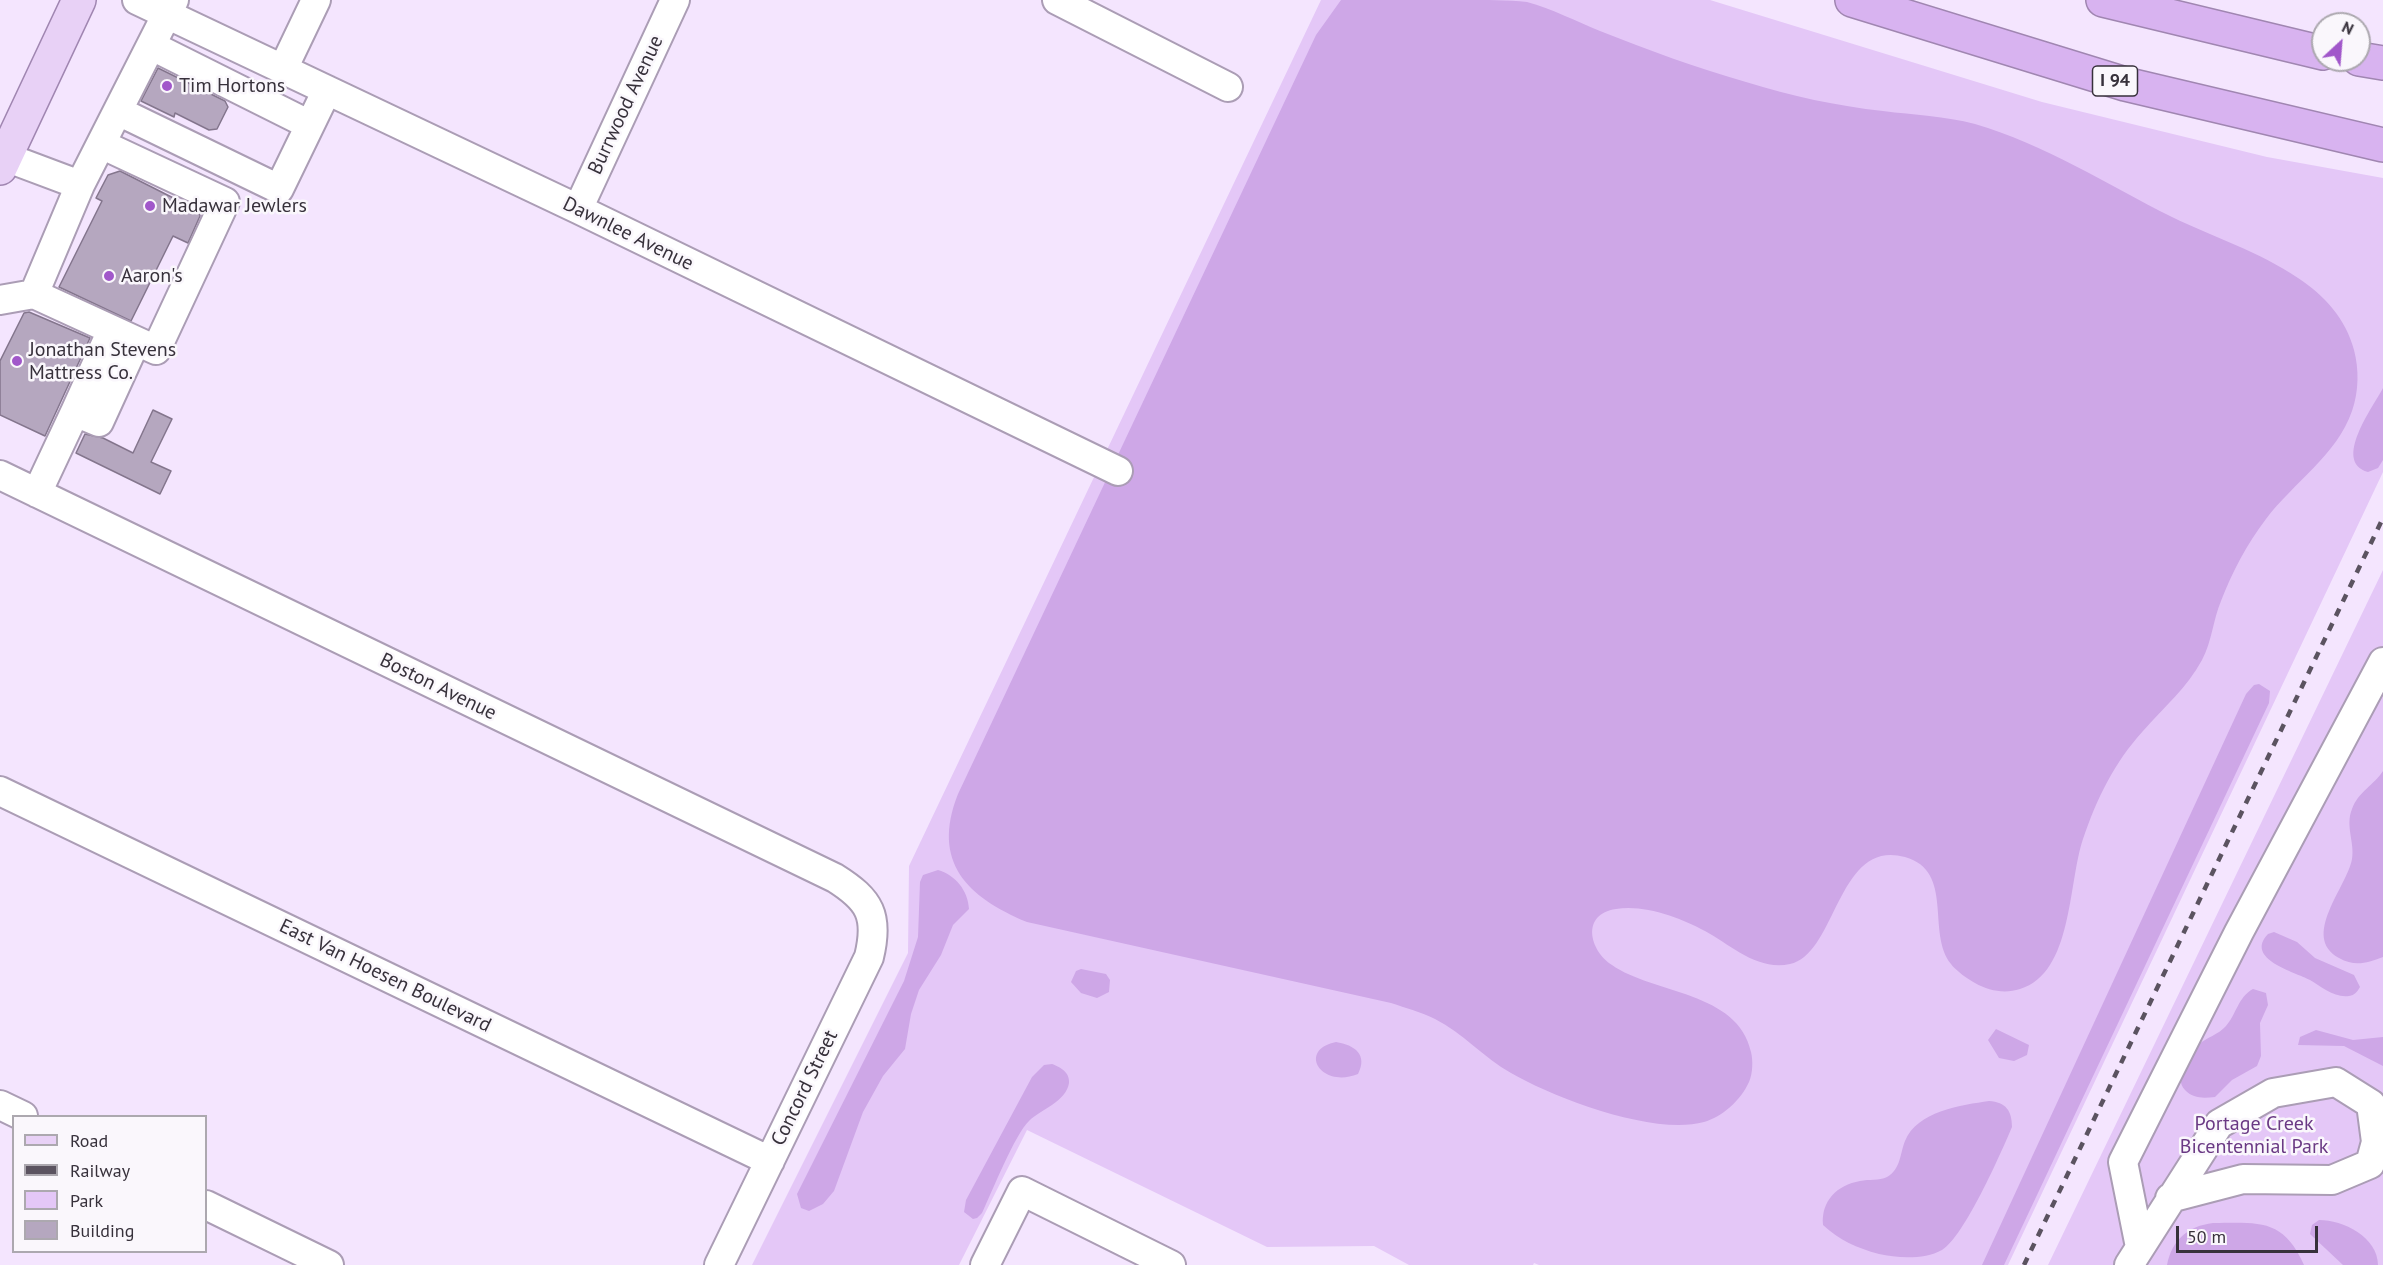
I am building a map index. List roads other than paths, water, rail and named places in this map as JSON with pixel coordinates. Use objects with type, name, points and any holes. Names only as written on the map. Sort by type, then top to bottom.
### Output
[{"type":"highway","name":"I 94","points":[[1852,0],[2125,84],[2383,145]]},
{"type":"highway","points":[[2103,0],[2311,50]]},
{"type":"main road","points":[[2,160],[79,0]]},
{"type":"street","name":"Dawnlee Avenue","points":[[136,0],[171,7],[283,69],[578,209],[1118,471]]},
{"type":"street","points":[[283,69],[316,0]]},
{"type":"street","name":"Burrwood Avenue","points":[[578,209],[675,0]]},
{"type":"street","points":[[1057,0],[1228,87]]},
{"type":"street","points":[[34,294],[80,185],[171,7]]},
{"type":"street","points":[[152,46],[310,125]]},
{"type":"street","points":[[118,111],[279,189],[327,90]]},
{"type":"street","points":[[0,300],[34,294],[156,350],[225,202],[101,144]]},
{"type":"street","points":[[2,160],[80,185]]},
{"type":"street","points":[[37,493],[75,412],[124,336]]},
{"type":"street","name":"Boston Avenue","points":[[0,475],[835,878],[850,887],[869,908]]},
{"type":"street","points":[[2134,1256],[2123,1162],[2238,932],[2383,662]]},
{"type":"street","name":"East Van Hoesen Boulevard","points":[[0,791],[770,1161]]},
{"type":"street","name":"Concord Street","points":[[719,1265],[868,957],[874,934],[869,908]]},
{"type":"street","points":[[2134,1256],[2170,1198],[2219,1124],[2273,1093],[2336,1082],[2371,1104],[2376,1142],[2370,1164],[2332,1180],[2243,1179],[2170,1198]]},
{"type":"street","points":[[0,1105],[21,1115]]},
{"type":"street","points":[[985,1265],[1022,1191],[1171,1265]]},
{"type":"street","points":[[207,1205],[328,1265]]},
{"type":"railway","points":[[2024,1265],[2383,518]]},
{"type":"place","name":"Tim Hortons","points":[[167,86]]},
{"type":"place","name":"Madawar Jewlers","points":[[150,206]]},
{"type":"place","name":"Aaron's","points":[[109,276]]},
{"type":"place","name":"Jonathan Stevens Mattress Co.","points":[[17,361]]},
{"type":"park label","name":"Portage Creek Bicentennial Park","points":[[2254,1136]]}]
